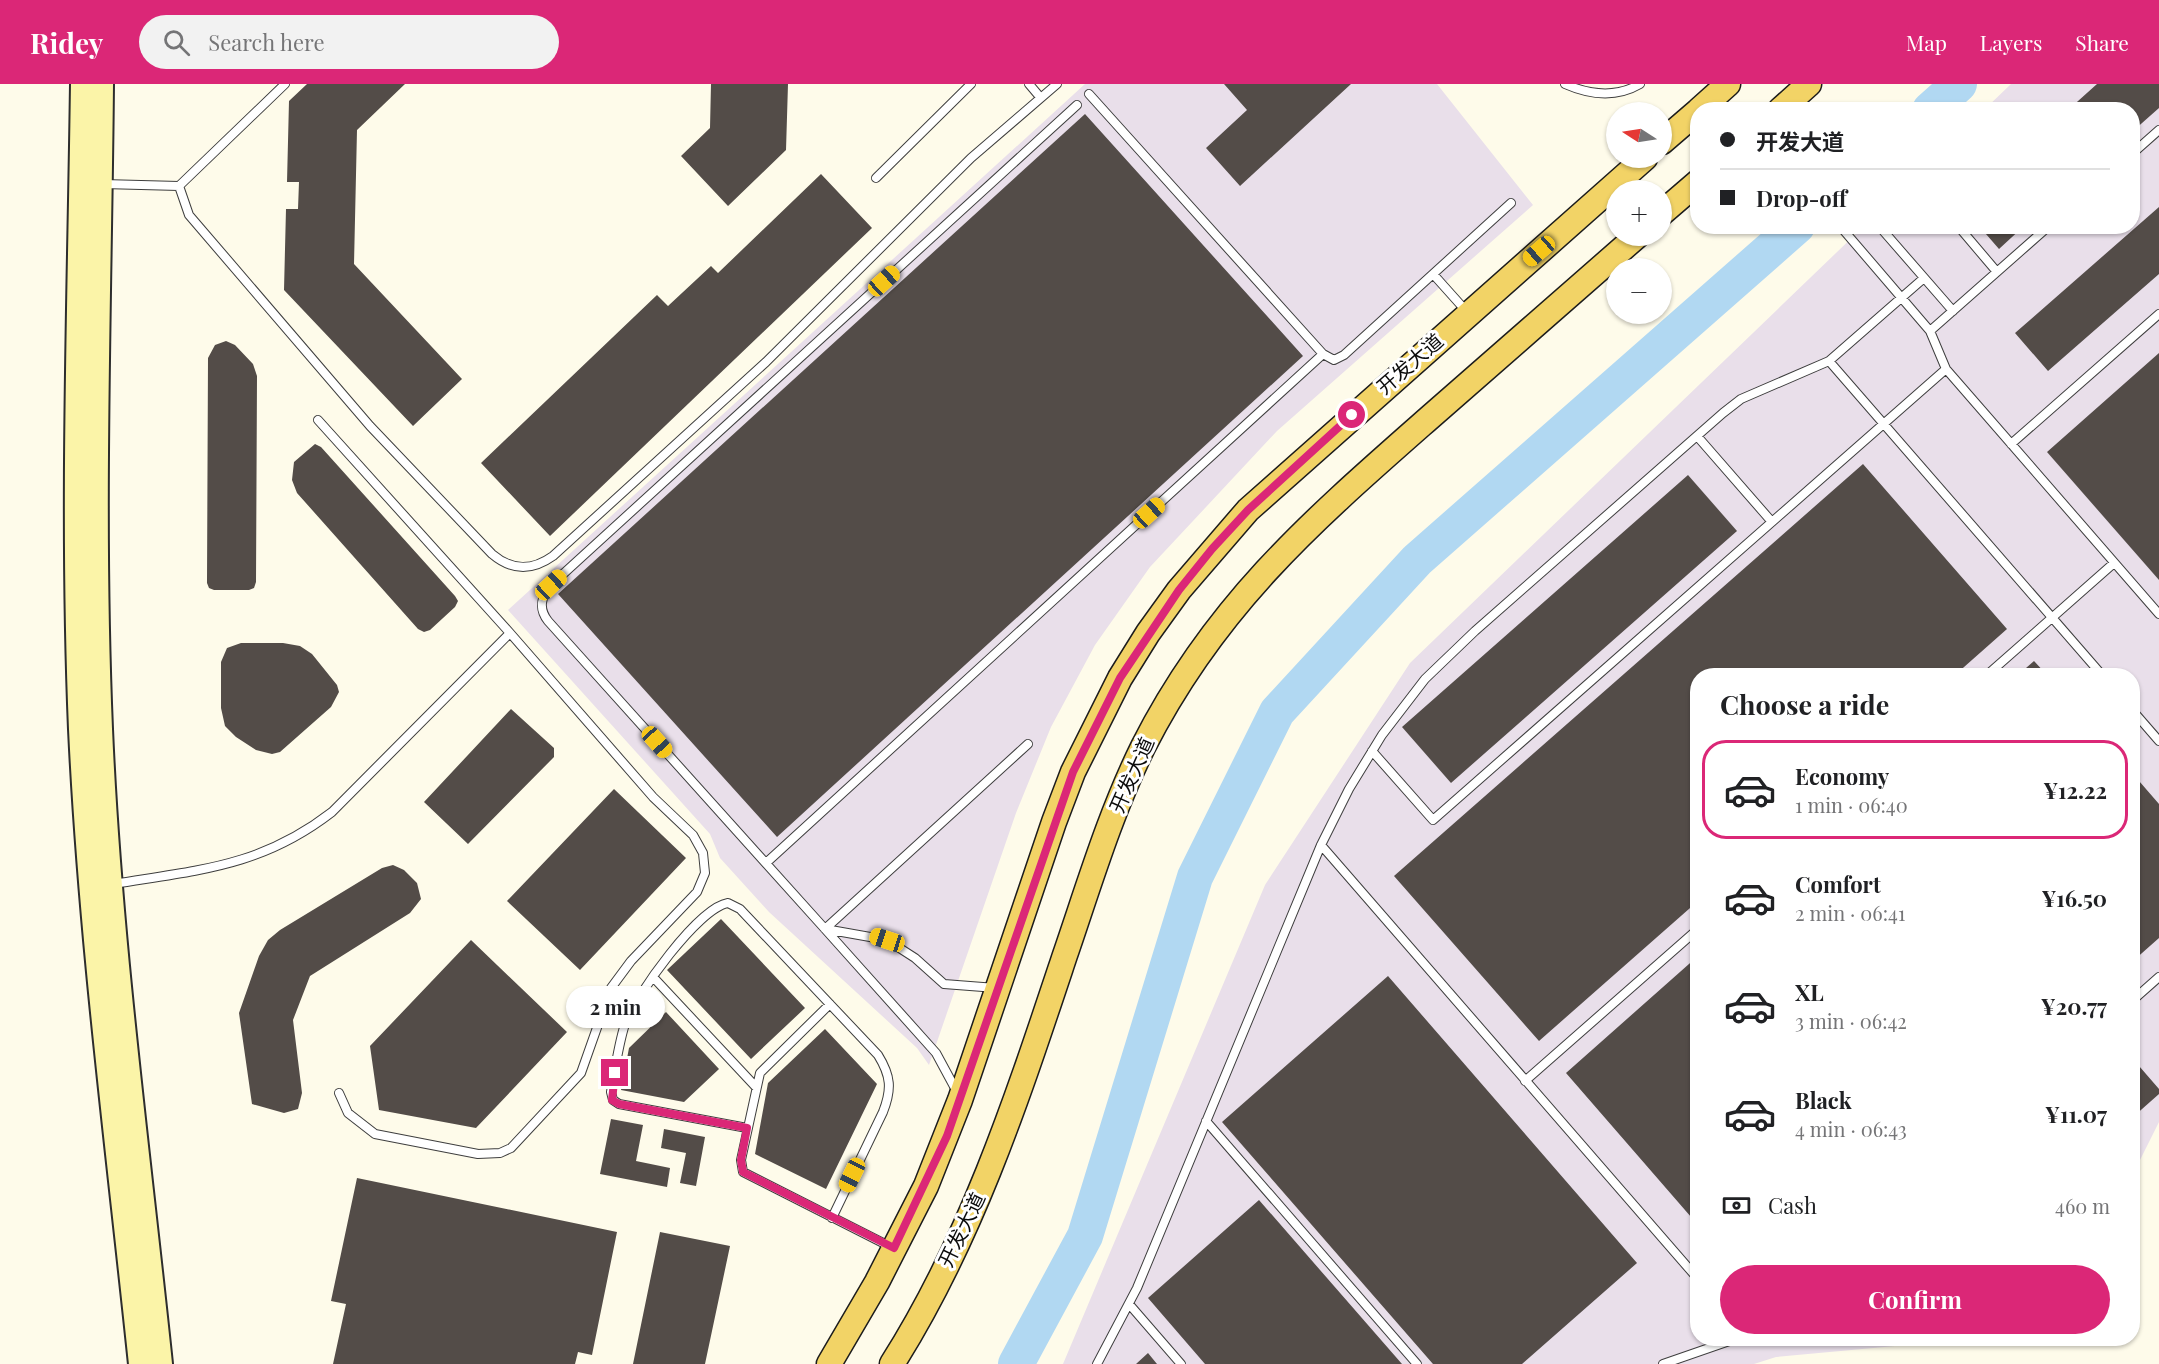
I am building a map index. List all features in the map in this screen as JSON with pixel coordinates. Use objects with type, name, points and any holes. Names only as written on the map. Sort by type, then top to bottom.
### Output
[{"type":"main road","points":[[82,84],[91,183],[101,729],[101,885],[140,1364]]},
{"type":"main road","points":[[91,183],[102,84]]},
{"type":"main road","points":[[1708,102],[1728,84]]},
{"type":"main road","points":[[1789,102],[1809,84]]},
{"type":"main road","points":[[1672,133],[1690,118]]},
{"type":"main road","name":"开发大道","points":[[829,1364],[851,1329],[930,1176],[960,1100],[1073,772],[1120,678],[1148,633],[1179,590],[1248,510],[1634,168]]},
{"type":"main road","points":[[1672,204],[1690,189]]},
{"type":"main road","name":"开发大道","points":[[892,1364],[924,1307],[996,1156],[1122,793],[1152,731],[1192,663],[1252,584],[1314,520],[1626,246]]},
{"type":"main road","points":[[101,885],[161,1364]]},
{"type":"lane","points":[[91,183],[179,186],[285,84]]},
{"type":"lane","points":[[876,178],[972,84]]},
{"type":"lane","points":[[1029,84],[1040,97]]},
{"type":"lane","points":[[179,186],[189,215],[370,426],[492,554],[507,565],[525,568],[544,563],[554,556],[766,362],[971,158],[1057,84]]},
{"type":"lane","points":[[1565,84],[1592,93],[1608,94],[1640,84]]},
{"type":"lane","points":[[1089,94],[1323,354],[1334,360],[1344,355],[1511,203]]},
{"type":"lane","points":[[960,1100],[955,1084],[936,1053],[548,621],[541,603],[544,593],[1077,105]]},
{"type":"lane","points":[[2140,147],[2159,130]]},
{"type":"lane","points":[[1846,234],[1930,331],[1946,369],[2159,614]]},
{"type":"lane","points":[[1886,234],[1953,311]]},
{"type":"lane","points":[[1965,234],[1997,272]]},
{"type":"lane","points":[[1930,331],[2040,234]]},
{"type":"lane","points":[[1433,274],[1468,313]]},
{"type":"lane","points":[[1097,1364],[1129,1304],[1321,846],[1349,789],[1372,751],[1425,679],[1696,436],[1741,399],[1829,361],[1924,278]]},
{"type":"lane","points":[[2011,444],[2159,314]]},
{"type":"lane","points":[[766,862],[1323,354]]},
{"type":"lane","points":[[1829,361],[2096,668]]},
{"type":"lane","points":[[1372,751],[1432,820],[1946,369]]},
{"type":"lane","points":[[318,420],[510,633],[661,806],[698,840],[705,866],[700,886],[632,961],[611,988],[581,1073],[511,1148],[500,1153],[478,1154],[375,1134],[348,1113],[339,1093]]},
{"type":"lane","points":[[1696,436],[1772,522]]},
{"type":"lane","points":[[1994,668],[2114,562]]},
{"type":"lane","points":[[101,885],[240,862],[289,842],[338,806],[510,633]]},
{"type":"lane","points":[[2140,719],[2159,741]]},
{"type":"lane","points":[[825,929],[1028,744]]},
{"type":"lane","points":[[1321,846],[1690,1270]]},
{"type":"lane","points":[[747,1128],[619,1104],[612,1100],[611,1092],[626,1022],[653,977],[678,944],[717,907],[728,903],[740,909],[878,1055],[891,1081],[883,1112],[832,1218]]},
{"type":"lane","points":[[825,929],[887,940],[915,958],[944,984],[998,988]]},
{"type":"lane","points":[[1525,1081],[1690,936]]},
{"type":"lane","points":[[653,977],[755,1086]]},
{"type":"lane","points":[[2140,994],[2159,977]]},
{"type":"lane","points":[[830,1004],[767,1064],[755,1086],[741,1160],[743,1172],[894,1248]]},
{"type":"lane","points":[[1206,1121],[1417,1364]]},
{"type":"lane","points":[[1129,1304],[1181,1364]]},
{"type":"lane","points":[[1663,1364],[1715,1346]]},
{"type":"shaded area","points":[[1085,84],[1437,84],[1533,205],[1277,431],[1150,567],[1095,645],[1051,727],[1016,813],[929,1065],[917,1048],[769,912],[720,858],[710,834],[508,610]]},
{"type":"shaded area","points":[[2011,84],[2159,84],[2159,1122],[2140,1160],[2140,668],[1690,668],[1690,1346],[1895,1346],[1776,1357],[1754,1364],[1063,1364],[1265,885],[1410,663],[1856,234],[2140,234],[2140,102],[1992,102]]},
{"type":"building","points":[[307,84],[405,84],[357,130],[354,264],[462,379],[413,426],[284,290],[286,209],[298,209],[299,182],[287,182],[289,101]]},
{"type":"building","points":[[711,84],[788,84],[786,150],[728,206],[681,156],[710,128]]},
{"type":"building","points":[[1224,84],[1351,84],[1240,186],[1206,148],[1247,110]]},
{"type":"building","points":[[2097,84],[2159,84],[2159,108],[2140,125],[2140,102],[2077,102]]},
{"type":"building","points":[[1085,114],[1303,356],[777,837],[558,594]]},
{"type":"building","points":[[821,174],[872,228],[550,536],[481,463],[657,295],[668,306],[711,266],[718,273]]},
{"type":"building","points":[[2159,207],[2159,274],[2048,371],[2015,333],[2128,234],[2140,234],[2140,224]]},
{"type":"building","points":[[1986,234],[2015,234],[1999,249]]},
{"type":"building","points":[[226,341],[235,345],[253,364],[257,376],[256,582],[254,588],[249,590],[214,590],[209,588],[207,583],[208,358],[215,345]]},
{"type":"building","points":[[2159,353],[2159,580],[2047,452]]},
{"type":"building","points":[[315,444],[321,447],[455,596],[458,601],[455,607],[430,630],[424,632],[418,629],[297,493],[292,480],[294,462]]},
{"type":"building","points":[[1863,464],[2007,629],[1963,668],[1690,668],[1690,908],[1539,1041],[1394,876]]},
{"type":"building","points":[[1688,475],[1737,531],[1451,783],[1402,727]]},
{"type":"building","points":[[241,643],[283,643],[300,646],[312,654],[337,685],[339,692],[331,707],[280,752],[272,754],[256,750],[236,737],[225,726],[221,708],[221,662],[227,648]]},
{"type":"building","points":[[2034,661],[2040,668],[2026,668]]},
{"type":"building","points":[[511,709],[554,748],[554,757],[468,844],[424,802]]},
{"type":"building","points":[[2140,782],[2159,804],[2159,938],[2140,955]]},
{"type":"building","points":[[614,789],[686,858],[580,970],[507,901]]},
{"type":"building","points":[[393,865],[404,870],[417,883],[421,899],[410,913],[310,976],[293,1020],[302,1093],[298,1109],[284,1113],[252,1104],[239,1013],[259,956],[268,940],[280,930],[382,868]]},
{"type":"building","points":[[721,919],[805,1008],[751,1059],[667,970]]},
{"type":"building","points":[[471,940],[567,1032],[476,1128],[379,1110],[370,1046]]},
{"type":"building","points":[[1690,963],[1690,1216],[1566,1073]]},
{"type":"building","points":[[1388,976],[1637,1263],[1522,1364],[1433,1364],[1222,1122]]},
{"type":"building","points":[[666,1012],[719,1069],[684,1102],[621,1090],[629,1048]]},
{"type":"building","points":[[825,1029],[877,1084],[826,1189],[755,1154],[768,1083]]},
{"type":"building","points":[[2140,1067],[2159,1089],[2159,1094],[2140,1111]]},
{"type":"building","points":[[611,1119],[643,1125],[636,1161],[670,1168],[667,1187],[600,1174]]},
{"type":"building","points":[[664,1129],[705,1137],[696,1186],[680,1183],[686,1153],[661,1148]]},
{"type":"building","points":[[357,1178],[617,1232],[592,1355],[578,1352],[575,1364],[333,1364],[346,1304],[331,1301]]},
{"type":"building","points":[[1259,1200],[1402,1364],[1205,1364],[1148,1298]]},
{"type":"building","points":[[660,1232],[730,1246],[705,1364],[633,1364]]},
{"type":"building","points":[[1148,1353],[1157,1364],[1136,1364]]},
{"type":"waterway","points":[[1939,102],[1959,84]]},
{"type":"waterway","points":[[1016,1364],[1085,1236],[1195,877],[1277,712],[1417,560],[1788,234]]},
{"type":"route","points":[[615,1073],[611,1092],[612,1100],[619,1104],[747,1128],[741,1160],[743,1172],[894,1248],[926,1185],[947,1136],[1073,772],[1120,678],[1148,633],[1212,549],[1248,510],[1352,415]]}]
